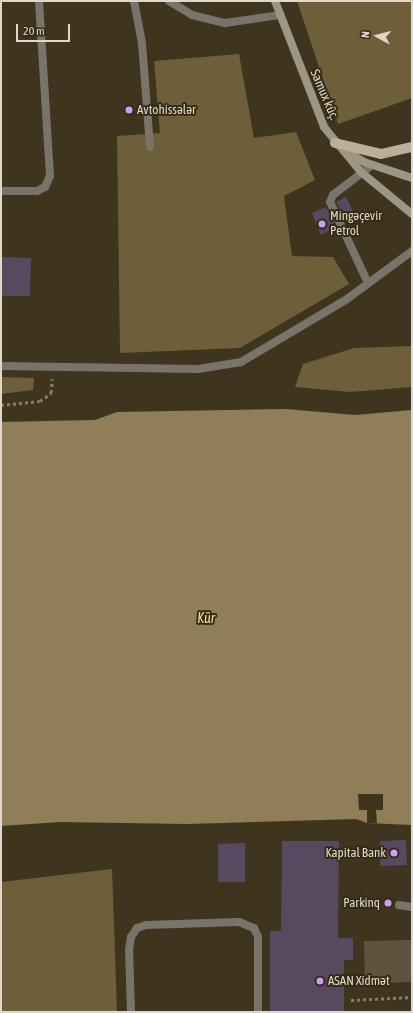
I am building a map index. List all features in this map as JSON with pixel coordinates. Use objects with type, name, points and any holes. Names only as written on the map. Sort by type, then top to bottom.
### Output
[{"type":"main road","name":"Samux küç.","points":[[275,1],[315,110],[335,143],[362,172],[412,214]]},
{"type":"main road","points":[[335,143],[381,154],[412,147]]},
{"type":"main road","points":[[335,143],[372,165],[412,178]]},
{"type":"street","points":[[1,192],[37,191],[45,187],[50,176],[38,1]]},
{"type":"street","points":[[134,1],[142,43],[150,147]]},
{"type":"street","points":[[169,1],[192,15],[225,23],[280,15]]},
{"type":"street","points":[[368,284],[330,202],[333,195],[372,165]]},
{"type":"street","points":[[1,366],[198,369],[241,362],[278,342],[368,284],[412,251]]},
{"type":"street","points":[[399,905],[412,907]]},
{"type":"street","points":[[130,1012],[129,950],[131,937],[137,928],[146,925],[239,922],[254,928],[258,937],[258,1012]]},
{"type":"path","points":[[1,405],[40,401],[47,398],[51,393],[54,367]]},
{"type":"path","points":[[351,1000],[412,997]]},
{"type":"shaded area","points":[[297,1],[412,1],[412,98],[338,124]]},
{"type":"shaded area","points":[[239,54],[254,138],[296,132],[315,180],[284,196],[292,256],[333,257],[349,284],[240,348],[120,353],[117,136],[160,133],[154,61]]},
{"type":"shaded area","points":[[412,346],[412,387],[350,392],[295,387],[303,364],[354,348]]},
{"type":"shaded area","points":[[1,377],[34,378],[33,390],[1,394]]},
{"type":"shaded area","points":[[112,869],[117,1012],[1,1012],[1,882]]},
{"type":"shaded area","points":[[412,940],[412,982],[365,983],[364,941]]},
{"type":"water","name":"Kür","points":[[286,409],[355,415],[412,410],[412,825],[367,823],[356,819],[187,824],[61,822],[1,826],[1,422],[95,420],[117,412]]},
{"type":"pier","points":[[358,794],[383,794],[383,810],[376,810],[377,823],[367,823],[367,810],[359,810]]},
{"type":"building","points":[[346,197],[356,217],[346,222],[336,202]]},
{"type":"building","points":[[326,207],[336,227],[321,235],[312,213]]},
{"type":"building","points":[[1,257],[31,258],[30,296],[1,296]]},
{"type":"building","points":[[406,840],[407,865],[380,866],[380,841]]},
{"type":"building","points":[[282,841],[339,841],[338,938],[353,938],[353,960],[344,960],[344,1012],[270,1012],[270,931],[281,931]]},
{"type":"building","points":[[245,843],[245,882],[218,882],[218,844]]},
{"type":"place","name":"Avtohissələr","points":[[129,110]]},
{"type":"place","name":"Mingəçevir Petrol","points":[[322,224]]},
{"type":"place","name":"Kapital Bank","points":[[394,853]]},
{"type":"place","name":"Parkinq","points":[[388,903]]},
{"type":"place","name":"ASAN Xidmət","points":[[320,981]]}]
